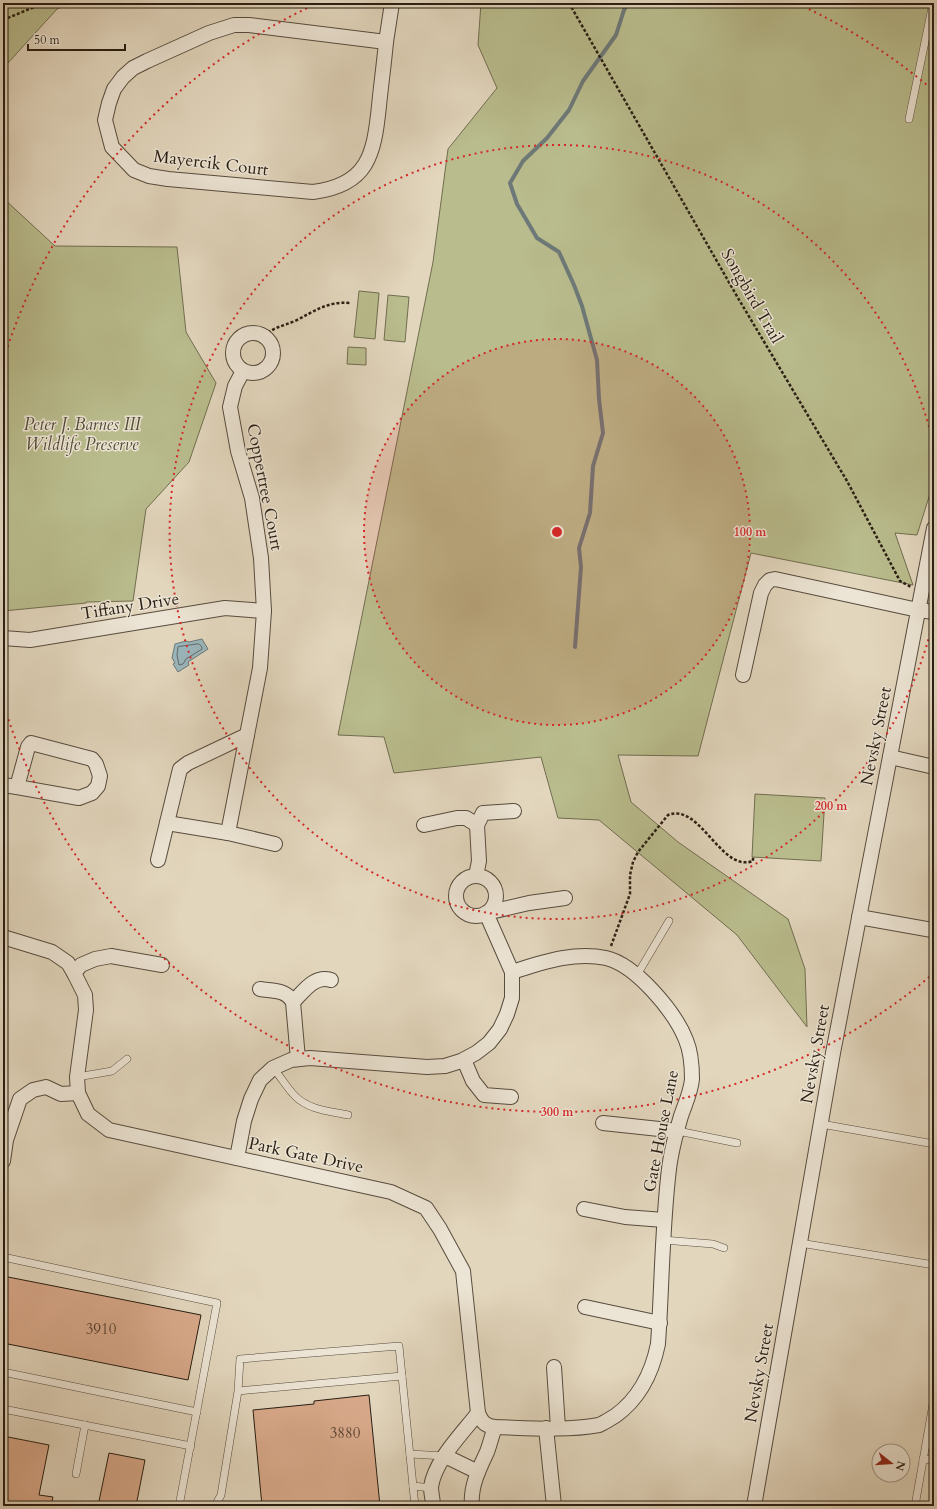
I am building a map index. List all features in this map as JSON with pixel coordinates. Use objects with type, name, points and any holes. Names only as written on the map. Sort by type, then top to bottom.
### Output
[{"type":"street","name":"Mayercik Court","points":[[386,42],[249,25],[234,25],[209,33],[147,60],[124,76],[114,89],[105,120],[112,147],[122,160],[134,170],[149,176],[313,192],[342,186],[353,179],[363,168],[373,150],[376,138],[386,42],[392,3]]},
{"type":"street","points":[[258,333],[269,341],[272,347],[272,360],[268,366],[257,373],[243,371],[238,367],[232,355],[235,342],[245,334],[258,333]]},
{"type":"street","name":"Coppertree Court","points":[[228,833],[260,668],[264,611],[261,558],[252,498],[238,451],[230,407],[235,386],[243,371]]},
{"type":"street","name":"Nevsky Street","points":[[754,1506],[859,917],[934,528]]},
{"type":"street","points":[[743,675],[760,598],[765,585],[770,580],[775,579],[918,610],[934,612]]},
{"type":"street","name":"Tiffany Drive","points":[[3,638],[30,640],[225,608],[264,611]]},
{"type":"street","points":[[158,860],[180,769],[188,763],[247,735]]},
{"type":"street","points":[[31,743],[92,759],[96,764],[100,776],[98,786],[92,793],[79,798],[10,786],[31,743]]},
{"type":"street","points":[[890,757],[934,767]]},
{"type":"street","points":[[476,876],[479,861],[476,825],[483,814],[514,811]]},
{"type":"street","points":[[424,825],[457,818],[466,818],[476,825]]},
{"type":"street","points":[[167,823],[228,833],[275,844]]},
{"type":"street","points":[[476,876],[488,880],[493,885],[495,891],[495,904],[486,913],[480,916],[473,916],[461,910],[456,898],[456,891],[463,880],[476,876]]},
{"type":"street","points":[[486,913],[530,903],[565,898]]},
{"type":"street","points":[[237,1158],[244,1121],[251,1099],[260,1080],[273,1068],[291,1060],[310,1058],[426,1067],[445,1066],[464,1060],[476,1054],[489,1043],[500,1029],[508,1014],[512,998],[512,972],[486,913]]},
{"type":"street","points":[[859,917],[932,930]]},
{"type":"street","name":"Park Gate Drive","points":[[3,937],[52,952],[68,963],[74,973],[85,994],[86,1010],[76,1078],[78,1093],[88,1114],[109,1130],[390,1192],[426,1208],[440,1229],[463,1271],[478,1413]]},
{"type":"street","points":[[74,973],[81,965],[95,959],[111,956],[162,965]]},
{"type":"street","name":"Gate House Lane","points":[[495,1427],[578,1428],[600,1424],[627,1406],[641,1389],[652,1370],[658,1344],[660,1323],[664,1220],[669,1167],[691,1088],[692,1079],[689,1050],[682,1032],[673,1017],[649,986],[627,967],[607,958],[588,956],[557,959],[512,972]]},
{"type":"street","points":[[293,1002],[311,984],[324,978],[331,980]]},
{"type":"street","points":[[260,989],[284,992],[293,1002],[298,1059]]},
{"type":"street","points":[[464,1060],[473,1081],[484,1095],[511,1097]]},
{"type":"street","points":[[3,1161],[6,1140],[20,1099],[32,1090],[46,1087],[61,1094],[78,1093]]},
{"type":"street","points":[[603,1122],[678,1131]]},
{"type":"street","points":[[584,1209],[625,1217],[664,1220]]},
{"type":"street","points":[[586,1307],[660,1323]]},
{"type":"street","points":[[554,1367],[552,1428],[554,1506]]},
{"type":"street","points":[[433,1506],[431,1488],[437,1469],[445,1456],[478,1413],[482,1422],[488,1427],[495,1427],[478,1472],[471,1498],[472,1506]]},
{"type":"street","points":[[445,1456],[478,1472]]},
{"type":"lane","points":[[910,119],[933,3]]},
{"type":"lane","points":[[637,975],[668,921]]},
{"type":"lane","points":[[76,1078],[112,1071],[127,1059]]},
{"type":"lane","points":[[273,1068],[295,1096],[308,1106],[319,1110],[348,1115]]},
{"type":"lane","points":[[821,1124],[934,1144]]},
{"type":"lane","points":[[678,1131],[737,1143]]},
{"type":"lane","points":[[663,1240],[713,1244],[724,1248]]},
{"type":"lane","points":[[800,1243],[934,1265]]},
{"type":"lane","points":[[3,1257],[217,1303],[179,1506]]},
{"type":"lane","points":[[215,1506],[221,1495],[238,1391],[240,1359],[399,1346],[415,1506]]},
{"type":"lane","points":[[3,1372],[197,1412]]},
{"type":"lane","points":[[238,1391],[402,1376]]},
{"type":"lane","points":[[915,1506],[934,1398]]},
{"type":"lane","points":[[3,1409],[191,1446]]},
{"type":"lane","points":[[76,1474],[85,1425]]},
{"type":"lane","points":[[410,1454],[445,1456]]},
{"type":"lane","points":[[923,1459],[934,1460]]},
{"type":"lane","points":[[413,1486],[431,1488]]},
{"type":"path","points":[[3,20],[44,3]]},
{"type":"path","name":"Songbird Trail","points":[[569,3],[738,298],[847,481],[900,581],[921,594]]},
{"type":"path","points":[[264,336],[271,330],[294,321],[321,306],[340,302],[351,303]]},
{"type":"path","points":[[607,958],[630,894],[630,875],[633,862],[645,842],[668,815],[680,813],[702,828],[729,856],[739,861],[748,863],[753,861],[753,857]]},
{"type":"green space","points":[[3,3],[70,3],[57,9],[7,64],[3,136]]},
{"type":"green space","points":[[481,3],[934,3],[934,481],[917,535],[895,533],[913,585],[751,553],[698,756],[618,755],[631,802],[678,842],[788,919],[805,969],[807,1027],[737,935],[599,820],[558,818],[541,757],[394,773],[384,737],[338,735],[433,262],[448,149],[497,88],[478,45]]},
{"type":"green space","name":"Peter J. Barnes III Wildlife Preserve","points":[[3,198],[55,246],[177,247],[186,332],[216,383],[189,462],[146,509],[133,601],[86,602],[3,611]]},
{"type":"green space","points":[[359,291],[379,293],[375,339],[354,337]]},
{"type":"green space","points":[[388,295],[409,297],[405,342],[384,340]]},
{"type":"green space","points":[[348,347],[366,348],[366,365],[347,364]]},
{"type":"green space","points":[[755,794],[825,798],[821,861],[752,857]]},
{"type":"water","points":[[202,639],[208,649],[188,662],[189,665],[178,672],[173,664],[175,663],[172,658],[175,644]]},
{"type":"building","points":[[3,1276],[201,1315],[188,1380],[3,1343]]},
{"type":"building","points":[[369,1395],[380,1506],[262,1506],[253,1410],[314,1404],[314,1401]]},
{"type":"building","points":[[3,1436],[49,1445],[39,1495],[53,1497],[51,1506],[3,1506],[3,1488],[7,1467],[3,1466]]},
{"type":"building","points":[[109,1453],[145,1460],[136,1506],[98,1506]]},
{"type":"waterway","points":[[575,647],[581,567],[579,548],[590,513],[593,466],[603,433],[599,399],[597,360],[582,306],[559,252],[537,238],[517,204],[510,183],[523,161],[547,138],[569,110],[583,81],[616,35],[624,10],[628,3]]}]
